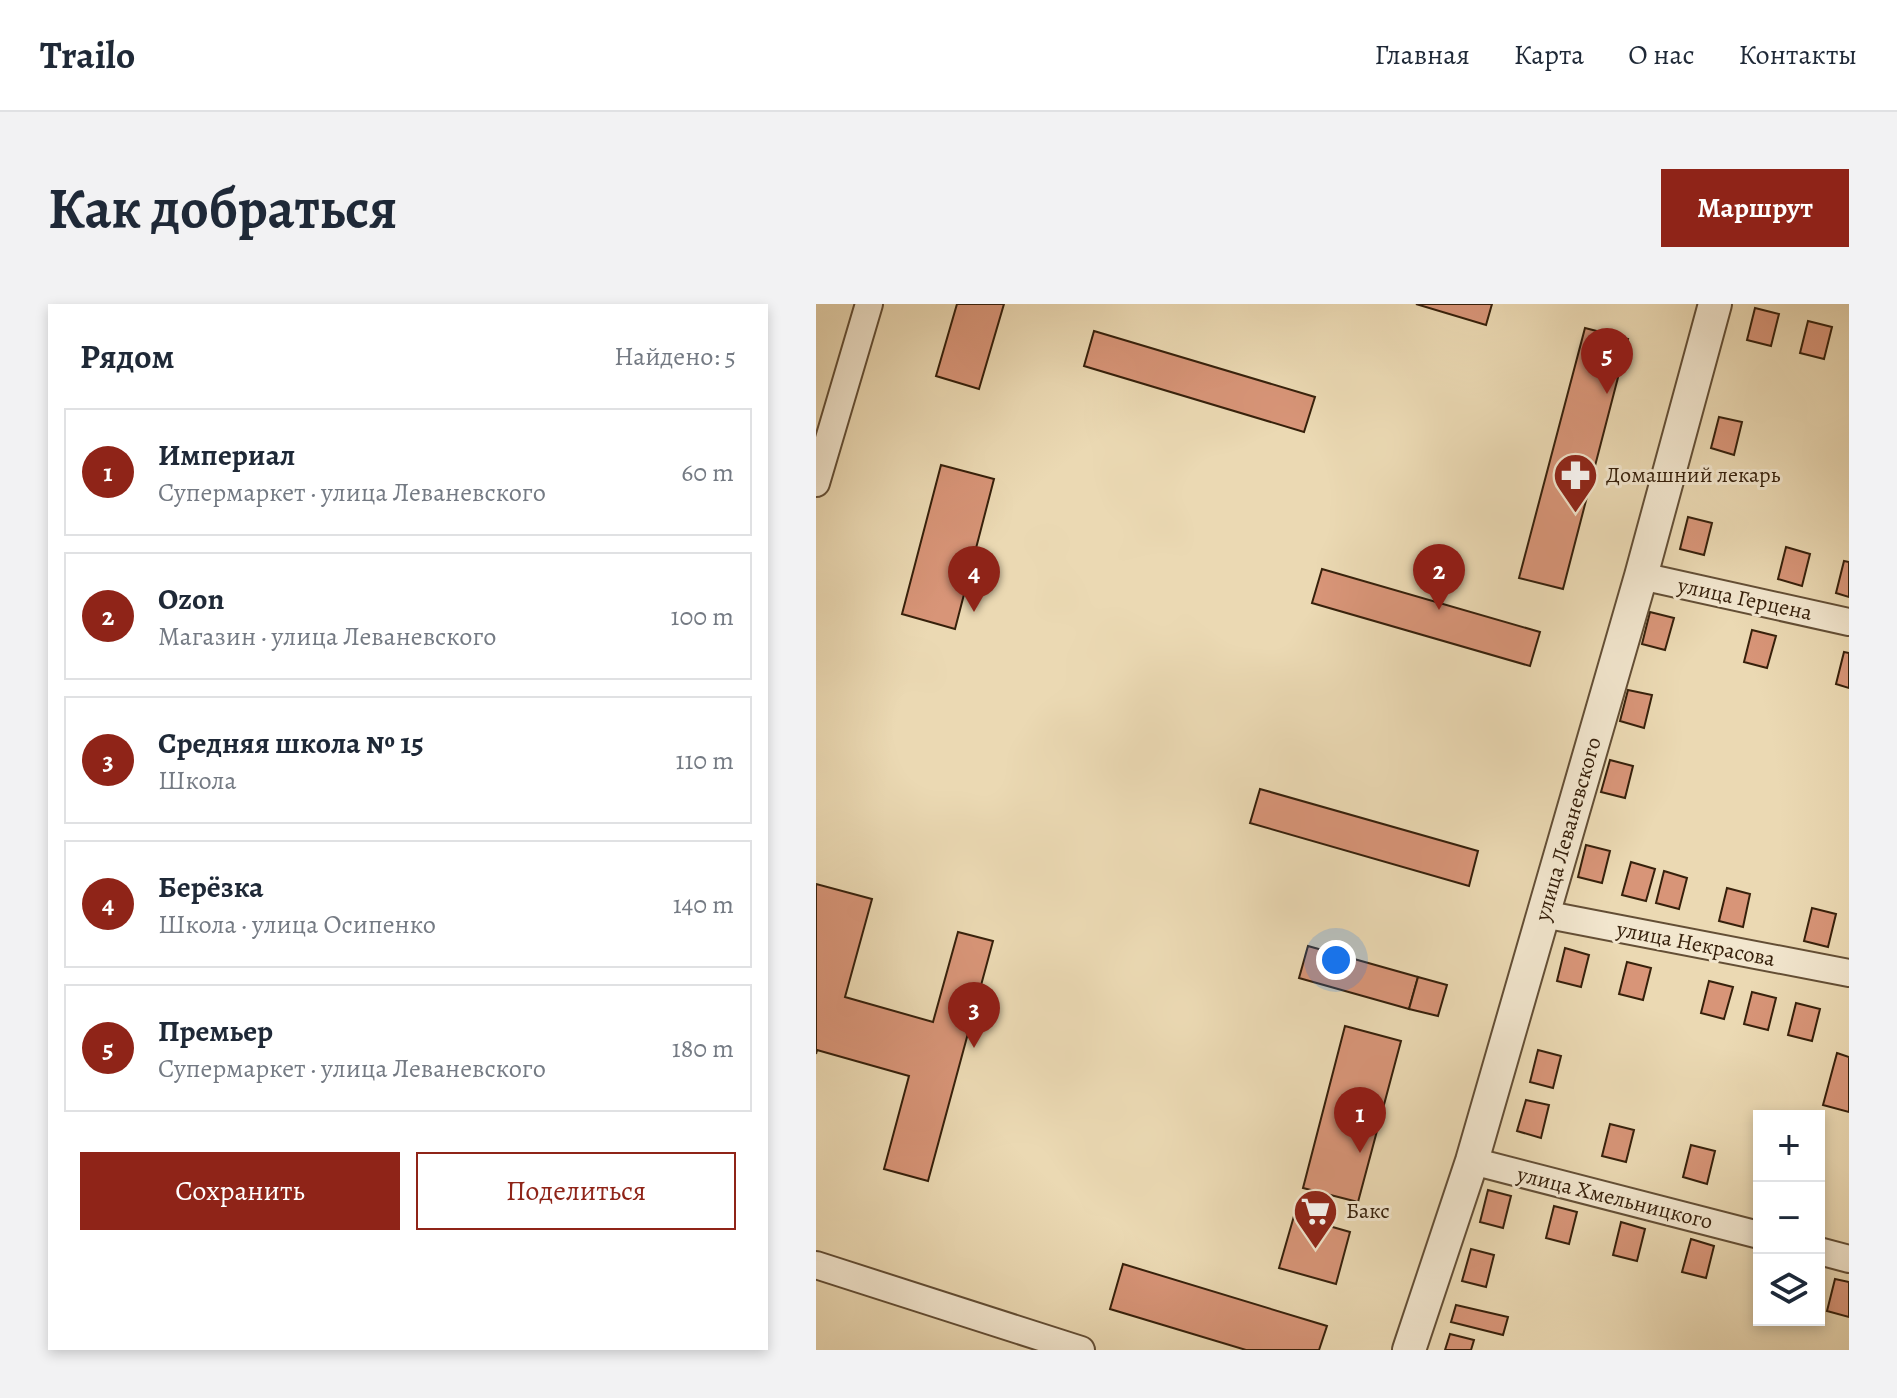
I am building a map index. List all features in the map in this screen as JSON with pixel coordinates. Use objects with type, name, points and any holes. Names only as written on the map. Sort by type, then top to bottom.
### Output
[{"type":"street","points":[[816,483],[869,304]]},
{"type":"street","name":"улица Леваневского","points":[[1409,1350],[1472,1161],[1641,576],[1715,304]]},
{"type":"street","name":"улица Герцена","points":[[1641,576],[1849,622]]},
{"type":"street","name":"улица Некрасова","points":[[1543,914],[1849,973]]},
{"type":"street","name":"улица Хмельницкого","points":[[1472,1161],[1753,1233]]},
{"type":"street","points":[[1825,1253],[1849,1259]]},
{"type":"street","points":[[816,1265],[1081,1350]]},
{"type":"building","points":[[957,304],[1004,304],[979,389],[936,376]]},
{"type":"building","points":[[1416,304],[1492,304],[1486,325]]},
{"type":"building","points":[[1755,308],[1779,314],[1771,346],[1747,340]]},
{"type":"building","points":[[1808,321],[1832,327],[1824,359],[1800,353]]},
{"type":"building","points":[[1585,328],[1628,339],[1563,589],[1519,578]]},
{"type":"building","points":[[1094,331],[1315,397],[1304,432],[1084,366]]},
{"type":"building","points":[[1719,417],[1742,422],[1734,455],[1711,448]]},
{"type":"building","points":[[941,465],[994,479],[955,629],[902,614]]},
{"type":"building","points":[[1688,517],[1712,523],[1704,555],[1680,549]]},
{"type":"building","points":[[1786,547],[1810,554],[1802,586],[1778,579]]},
{"type":"building","points":[[1844,561],[1849,562],[1849,597],[1836,593]]},
{"type":"building","points":[[1322,569],[1540,632],[1530,666],[1312,603]]},
{"type":"building","points":[[1650,612],[1674,618],[1665,650],[1642,644]]},
{"type":"building","points":[[1752,630],[1776,636],[1767,668],[1744,662]]},
{"type":"building","points":[[1844,652],[1849,653],[1849,688],[1836,684]]},
{"type":"building","points":[[1628,690],[1652,695],[1644,728],[1620,721]]},
{"type":"building","points":[[1610,760],[1633,766],[1625,798],[1601,792]]},
{"type":"building","points":[[1260,789],[1478,851],[1469,886],[1250,823]]},
{"type":"building","points":[[1586,845],[1610,851],[1602,883],[1578,877]]},
{"type":"building","points":[[1631,862],[1655,869],[1646,901],[1622,895]]},
{"type":"building","points":[[1664,871],[1687,878],[1679,909],[1656,903]]},
{"type":"building","points":[[816,884],[872,899],[845,997],[933,1022],[958,932],[993,941],[928,1181],[884,1169],[909,1076],[817,1050],[816,1054]]},
{"type":"building","points":[[1727,888],[1750,894],[1743,927],[1719,921]]},
{"type":"building","points":[[1812,908],[1836,914],[1828,947],[1804,941]]},
{"type":"building","points":[[1308,946],[1418,977],[1409,1009],[1299,978]]},
{"type":"building","points":[[1565,948],[1589,955],[1581,987],[1557,981]]},
{"type":"building","points":[[1627,962],[1651,968],[1643,1000],[1619,994]]},
{"type":"building","points":[[1418,977],[1447,985],[1438,1016],[1409,1009]]},
{"type":"building","points":[[1709,981],[1733,987],[1724,1019],[1701,1013]]},
{"type":"building","points":[[1752,992],[1776,998],[1768,1030],[1744,1024]]},
{"type":"building","points":[[1796,1003],[1820,1009],[1812,1041],[1788,1035]]},
{"type":"building","points":[[1345,1026],[1401,1041],[1358,1202],[1303,1188]]},
{"type":"building","points":[[1538,1050],[1561,1056],[1553,1088],[1530,1082]]},
{"type":"building","points":[[1837,1053],[1849,1057],[1849,1112],[1823,1105]]},
{"type":"building","points":[[1526,1100],[1549,1105],[1541,1138],[1517,1131]]},
{"type":"building","points":[[1610,1124],[1634,1130],[1626,1162],[1602,1156]]},
{"type":"building","points":[[1691,1145],[1715,1151],[1707,1184],[1683,1177]]},
{"type":"building","points":[[1488,1190],[1511,1196],[1503,1228],[1480,1222]]},
{"type":"building","points":[[1554,1206],[1577,1212],[1569,1244],[1546,1238]]},
{"type":"building","name":"Бакс","points":[[1294,1216],[1350,1232],[1336,1284],[1279,1268]]},
{"type":"building","points":[[1621,1222],[1645,1229],[1637,1261],[1613,1255]]},
{"type":"building","points":[[1691,1239],[1714,1246],[1706,1278],[1682,1272]]},
{"type":"building","points":[[1471,1249],[1494,1255],[1486,1287],[1462,1281]]},
{"type":"building","points":[[1123,1264],[1327,1326],[1319,1350],[1246,1350],[1110,1309]]},
{"type":"building","points":[[1835,1279],[1849,1282],[1849,1317],[1827,1311]]},
{"type":"building","points":[[1456,1305],[1508,1317],[1503,1335],[1451,1322]]},
{"type":"building","points":[[1450,1334],[1474,1340],[1471,1350],[1445,1350]]},
{"type":"place","name":"Премьер","points":[[1607,394]]},
{"type":"place","name":"Домашний лекарь","points":[[1575,514]]},
{"type":"place","name":"Ozon","points":[[1439,610]]},
{"type":"place","name":"Берёзка","points":[[974,612]]},
{"type":"place","name":"Средняя школа № 15","points":[[974,1048]]},
{"type":"place","name":"Империал","points":[[1360,1153]]},
{"type":"place","name":"Бакс","points":[[1315,1250]]}]
